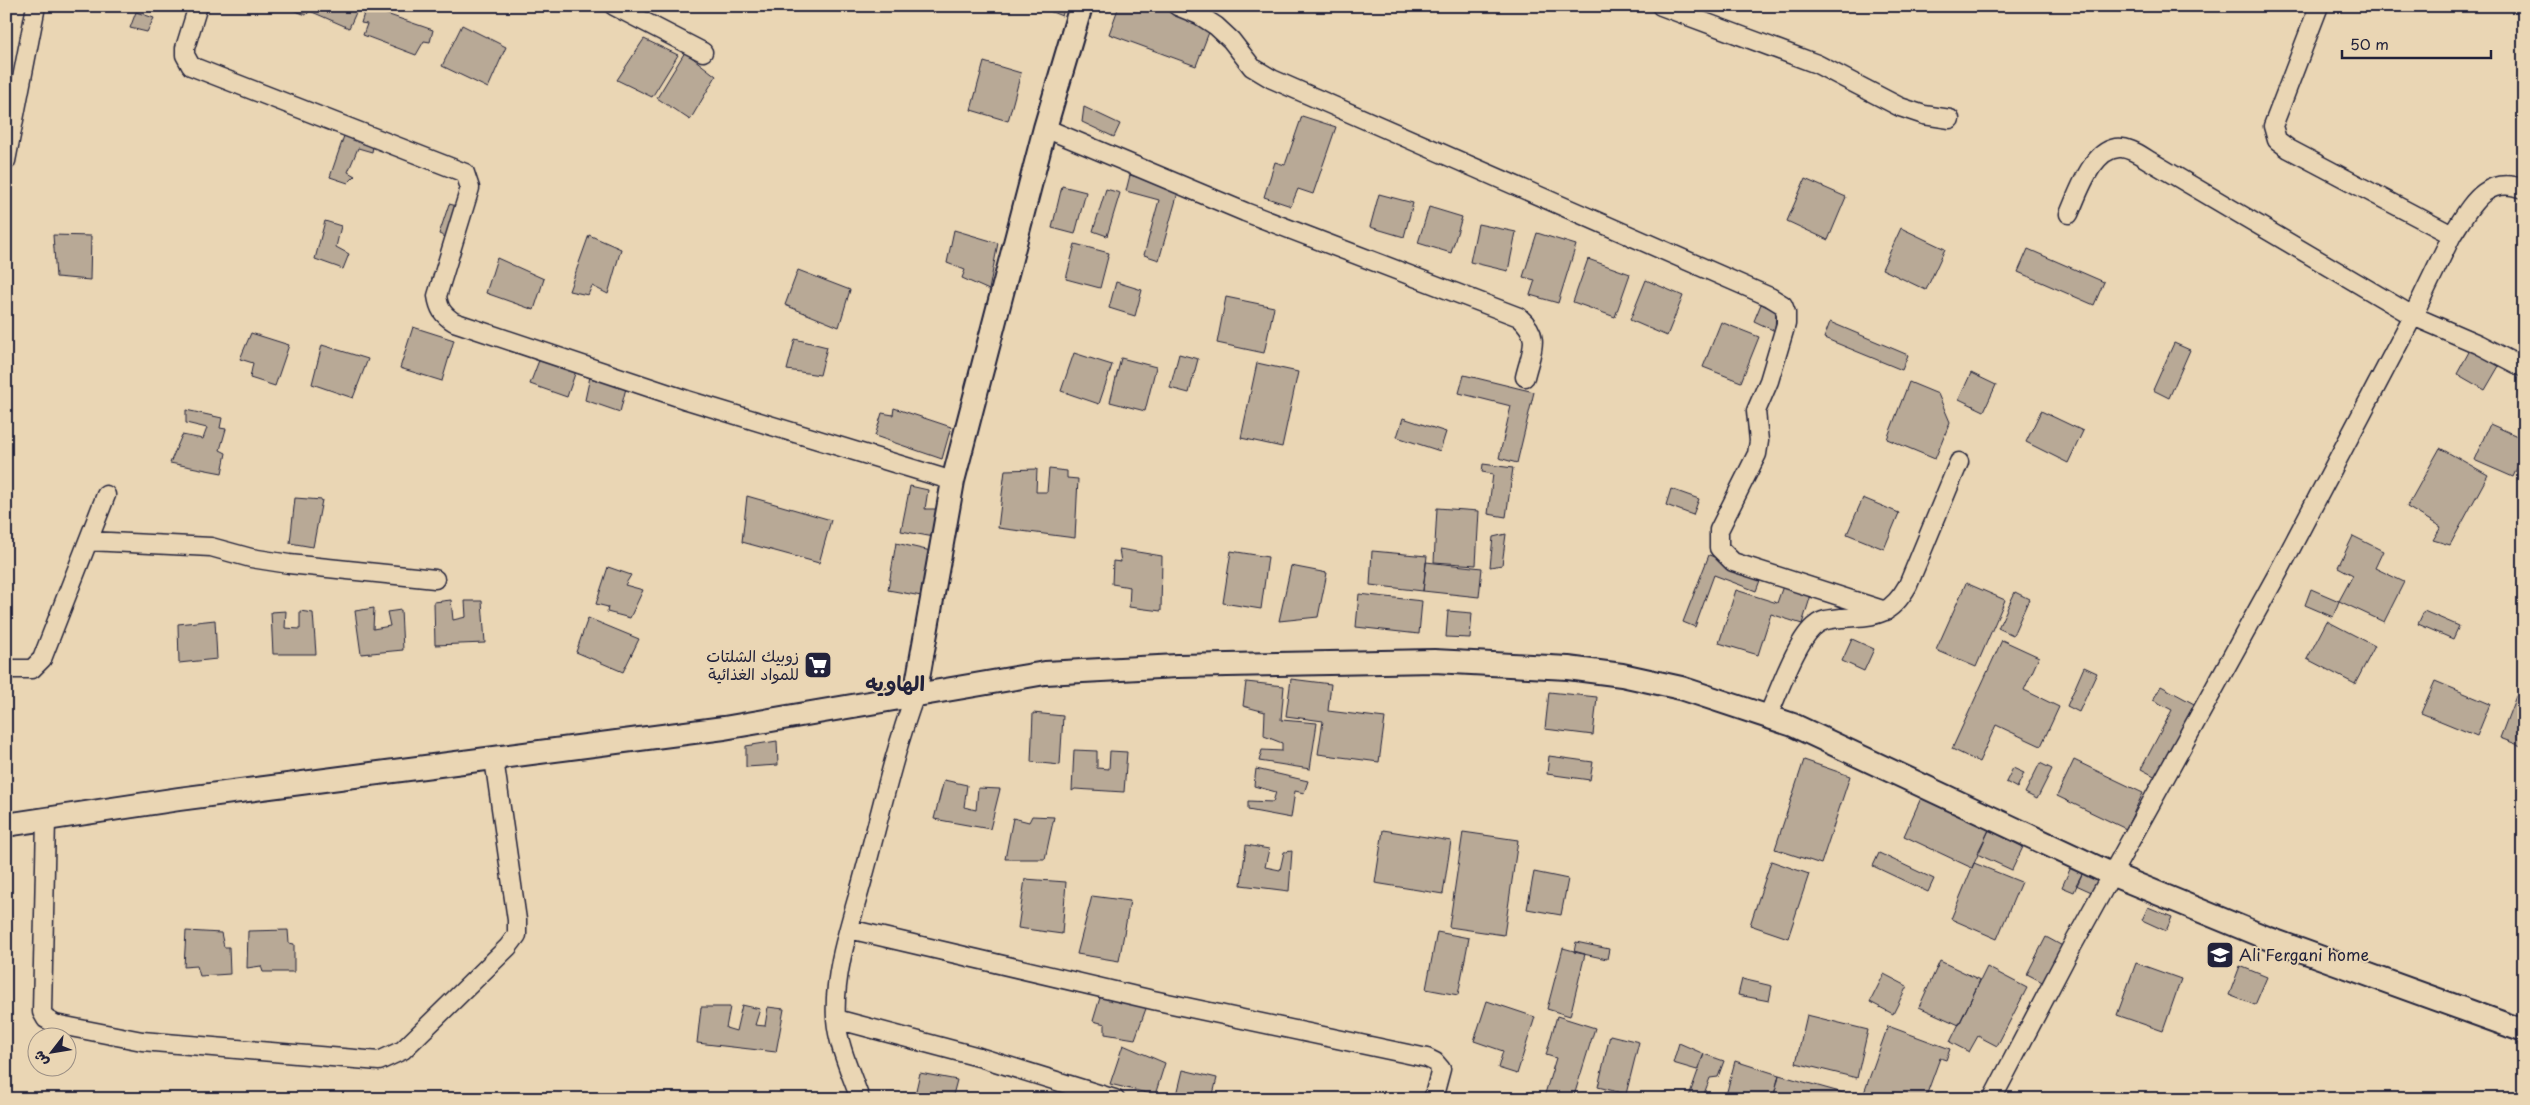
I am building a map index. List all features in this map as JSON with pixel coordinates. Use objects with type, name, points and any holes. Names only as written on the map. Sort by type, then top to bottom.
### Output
[{"type":"street","points":[[6,161],[36,6]]},
{"type":"street","points":[[198,6],[185,48],[185,55],[192,66],[465,173],[470,188],[437,296],[438,306],[445,316],[454,322],[687,400],[952,481]]},
{"type":"street","points":[[614,6],[703,52]]},
{"type":"street","points":[[860,1099],[839,1039],[836,1019],[838,983],[849,929],[892,766],[915,695],[952,481],[1080,6]]},
{"type":"street","points":[[1177,6],[1216,26],[1231,40],[1239,53],[1252,67],[1272,79],[1770,297],[1783,305],[1786,313],[1786,324],[1769,381],[1756,411],[1759,441],[1757,454],[1719,530],[1719,548],[1734,562],[1886,611]]},
{"type":"street","points":[[1661,6],[1817,64],[1900,107],[1924,116],[1950,119]]},
{"type":"street","points":[[2319,6],[2273,126],[2278,140],[2290,149],[2452,235]]},
{"type":"street","points":[[1046,128],[1245,212],[1519,317],[1533,334],[1525,378]]},
{"type":"street","points":[[2069,214],[2091,165],[2114,148],[2122,148],[2150,161],[2413,316],[2478,344],[2524,368]]},
{"type":"street","points":[[1994,1098],[2111,874],[2279,571],[2413,316],[2452,235],[2478,195],[2504,186],[2524,189]]},
{"type":"street","points":[[1768,716],[1802,641],[1815,625],[1828,619],[1862,616],[1886,611],[1898,603],[1908,585],[1958,462]]},
{"type":"street","points":[[6,669],[32,669],[42,659],[106,495]]},
{"type":"street","points":[[89,541],[211,547],[251,558],[289,564],[435,579]]},
{"type":"street","points":[[6,825],[46,818],[724,728],[1046,673],[1177,666],[1434,661],[1568,668],[1622,675],[1681,688],[1794,725],[2111,874],[2267,938],[2524,1031]]},
{"type":"street","points":[[46,818],[42,1012],[46,1019],[55,1024],[142,1041],[379,1061],[403,1050],[508,947],[517,934],[517,920],[494,759]]},
{"type":"street","points":[[849,929],[1153,1000],[1427,1058],[1435,1062],[1441,1069],[1434,1099]]},
{"type":"street","points":[[836,1019],[979,1057],[1115,1099]]},
{"type":"building","points":[[294,6],[359,6],[349,28],[310,11],[306,15],[293,10]]},
{"type":"building","points":[[1045,6],[1065,6],[1062,16],[1044,9]]},
{"type":"building","points":[[1119,6],[1157,6],[1211,27],[1196,66],[1109,34]]},
{"type":"building","points":[[366,7],[433,30],[430,42],[424,41],[416,55],[363,35],[367,24],[361,23]]},
{"type":"building","points":[[136,12],[154,18],[147,32],[130,28]]},
{"type":"building","points":[[462,25],[506,47],[488,88],[442,66]]},
{"type":"building","points":[[644,39],[678,55],[652,97],[617,80]]},
{"type":"building","points":[[685,52],[716,76],[690,120],[657,98]]},
{"type":"building","points":[[984,62],[1021,73],[1008,121],[971,110]]},
{"type":"building","points":[[1084,107],[1120,124],[1114,137],[1082,122]]},
{"type":"building","points":[[1302,116],[1336,127],[1313,194],[1298,189],[1291,206],[1264,197],[1275,162],[1285,165]]},
{"type":"building","points":[[346,130],[374,140],[372,152],[358,148],[348,172],[355,176],[348,183],[330,177]]},
{"type":"building","points":[[1130,175],[1179,189],[1159,260],[1144,255],[1159,200],[1126,191]]},
{"type":"building","points":[[1805,179],[1846,197],[1828,240],[1787,221]]},
{"type":"building","points":[[1062,186],[1086,192],[1075,234],[1052,228]]},
{"type":"building","points":[[1106,189],[1120,193],[1107,236],[1093,231]]},
{"type":"building","points":[[1379,194],[1413,203],[1404,237],[1370,227]]},
{"type":"building","points":[[449,204],[461,207],[450,239],[439,234]]},
{"type":"building","points":[[1429,207],[1462,217],[1451,253],[1418,243]]},
{"type":"building","points":[[325,221],[341,226],[336,247],[349,254],[343,269],[315,259]]},
{"type":"building","points":[[1478,224],[1516,232],[1508,271],[1470,262]]},
{"type":"building","points":[[1901,228],[1945,249],[1926,290],[1882,269]]},
{"type":"building","points":[[954,230],[998,243],[989,290],[962,278],[965,270],[947,263]]},
{"type":"building","points":[[1537,233],[1576,245],[1558,303],[1530,295],[1535,280],[1523,277]]},
{"type":"building","points":[[53,235],[91,236],[90,280],[56,277]]},
{"type":"building","points":[[589,235],[621,249],[608,294],[592,286],[588,295],[569,291]]},
{"type":"building","points":[[1075,244],[1109,253],[1100,288],[1066,279]]},
{"type":"building","points":[[2028,249],[2104,282],[2094,305],[2018,272]]},
{"type":"building","points":[[497,258],[544,279],[534,310],[486,293]]},
{"type":"building","points":[[1588,259],[1630,274],[1615,317],[1573,302]]},
{"type":"building","points":[[798,270],[850,290],[839,327],[785,305]]},
{"type":"building","points":[[1646,280],[1683,296],[1667,336],[1630,320]]},
{"type":"building","points":[[1116,282],[1142,290],[1135,316],[1109,308]]},
{"type":"building","points":[[1226,297],[1274,307],[1264,353],[1217,343]]},
{"type":"building","points":[[1761,304],[1776,311],[1775,331],[1754,321]]},
{"type":"building","points":[[1721,322],[1759,337],[1741,382],[1703,367]]},
{"type":"building","points":[[1830,322],[1908,355],[1902,370],[1824,338]]},
{"type":"building","points":[[413,327],[454,340],[442,381],[400,368]]},
{"type":"building","points":[[251,333],[289,345],[275,386],[250,378],[253,363],[240,359]]},
{"type":"building","points":[[795,339],[827,347],[820,375],[787,370]]},
{"type":"building","points":[[2174,343],[2190,350],[2169,398],[2153,390]]},
{"type":"building","points":[[322,345],[368,359],[353,398],[312,384]]},
{"type":"building","points":[[2470,350],[2499,366],[2485,390],[2457,374]]},
{"type":"building","points":[[1074,353],[1112,365],[1099,404],[1061,391]]},
{"type":"building","points":[[1179,354],[1198,359],[1189,393],[1170,388]]},
{"type":"building","points":[[541,355],[577,368],[567,397],[530,384]]},
{"type":"building","points":[[1121,358],[1156,367],[1145,411],[1110,402]]},
{"type":"building","points":[[1257,363],[1298,372],[1282,447],[1241,438]]},
{"type":"building","points":[[591,372],[627,384],[620,412],[585,400]]},
{"type":"building","points":[[1971,373],[1996,385],[1984,411],[1959,399]]},
{"type":"building","points":[[1464,375],[1534,392],[1517,463],[1499,458],[1511,406],[1459,393]]},
{"type":"building","points":[[1909,382],[1938,394],[1950,422],[1935,459],[1887,439]]},
{"type":"building","points":[[894,408],[951,427],[942,459],[875,436],[882,413],[893,415]]},
{"type":"building","points":[[186,410],[222,418],[220,428],[226,429],[220,450],[226,453],[222,473],[170,463],[182,435],[203,439],[207,428],[186,423]]},
{"type":"building","points":[[2041,411],[2083,431],[2068,463],[2026,442]]},
{"type":"building","points":[[1403,418],[1446,432],[1440,451],[1397,437]]},
{"type":"building","points":[[2490,424],[2524,439],[2524,452],[2513,477],[2474,460]]},
{"type":"building","points":[[2440,448],[2488,475],[2450,545],[2433,540],[2441,527],[2407,507]]},
{"type":"building","points":[[1483,464],[1513,468],[1506,517],[1488,514],[1493,474],[1482,472]]},
{"type":"building","points":[[1037,469],[1036,492],[1047,492],[1049,469],[1067,471],[1067,478],[1078,479],[1075,538],[998,528],[1005,470]]},
{"type":"building","points":[[910,486],[928,490],[925,509],[940,509],[934,537],[901,531]]},
{"type":"building","points":[[1671,489],[1699,499],[1693,515],[1666,505]]},
{"type":"building","points":[[747,496],[831,520],[819,563],[742,542]]},
{"type":"building","points":[[295,498],[322,500],[313,547],[290,543]]},
{"type":"building","points":[[1863,498],[1899,513],[1884,549],[1847,534]]},
{"type":"building","points":[[1437,508],[1479,511],[1476,565],[1434,562]]},
{"type":"building","points":[[1506,534],[1502,565],[1490,567],[1493,537]]},
{"type":"building","points":[[2353,536],[2383,551],[2375,568],[2404,582],[2384,622],[2339,601],[2353,575],[2338,567]]},
{"type":"building","points":[[896,543],[931,551],[927,597],[888,590]]},
{"type":"building","points":[[1119,549],[1162,556],[1161,611],[1129,607],[1130,587],[1112,584],[1113,561],[1121,562]]},
{"type":"building","points":[[1231,551],[1268,557],[1261,609],[1223,603]]},
{"type":"building","points":[[1372,551],[1427,556],[1423,591],[1370,585]]},
{"type":"building","points":[[1709,555],[1762,575],[1756,591],[1714,575],[1695,627],[1683,622]]},
{"type":"building","points":[[1426,562],[1482,568],[1479,597],[1423,591]]},
{"type":"building","points":[[1291,566],[1327,573],[1318,617],[1279,621]]},
{"type":"building","points":[[608,567],[631,575],[625,585],[643,590],[630,618],[607,612],[608,607],[596,604]]},
{"type":"building","points":[[1966,583],[2005,600],[1976,667],[1936,650]]},
{"type":"building","points":[[1783,586],[1811,595],[1802,624],[1771,614],[1758,655],[1719,643],[1736,590],[1777,603]]},
{"type":"building","points":[[2311,589],[2339,601],[2333,617],[2305,605]]},
{"type":"building","points":[[2015,592],[2029,599],[2013,635],[1998,628]]},
{"type":"building","points":[[1359,594],[1422,601],[1419,634],[1356,627]]},
{"type":"building","points":[[451,600],[453,620],[466,617],[465,601],[482,601],[485,643],[435,645],[434,602]]},
{"type":"building","points":[[374,608],[373,629],[390,626],[387,612],[401,610],[403,650],[361,654],[355,611]]},
{"type":"building","points":[[286,611],[285,628],[300,629],[300,611],[313,613],[316,654],[273,654],[271,612]]},
{"type":"building","points":[[1448,611],[1472,613],[1470,638],[1446,637]]},
{"type":"building","points":[[2424,611],[2459,626],[2453,639],[2418,624]]},
{"type":"building","points":[[588,618],[639,639],[623,672],[576,652]]},
{"type":"building","points":[[215,620],[217,659],[179,663],[178,624]]},
{"type":"building","points":[[2327,621],[2375,646],[2355,684],[2307,659]]},
{"type":"building","points":[[1852,639],[1874,649],[1864,671],[1842,661]]},
{"type":"building","points":[[2002,640],[2039,657],[2024,690],[2059,707],[2041,746],[1996,725],[1979,762],[1952,749]]},
{"type":"building","points":[[2084,667],[2097,673],[2079,712],[2067,706]]},
{"type":"building","points":[[1291,679],[1331,684],[1328,711],[1385,718],[1379,762],[1318,754],[1323,721],[1286,716]]},
{"type":"building","points":[[2435,681],[2490,704],[2477,736],[2421,713]]},
{"type":"building","points":[[1246,682],[1284,686],[1281,720],[1317,723],[1310,769],[1259,761],[1262,750],[1282,751],[1282,743],[1264,736],[1265,712],[1243,706]]},
{"type":"building","points":[[2161,686],[2196,705],[2158,778],[2141,769],[2172,710],[2153,700]]},
{"type":"building","points":[[1549,692],[1597,697],[1593,735],[1545,729]]},
{"type":"building","points":[[2516,696],[2524,699],[2524,747],[2500,738]]},
{"type":"building","points":[[1033,713],[1063,716],[1060,765],[1031,762]]},
{"type":"building","points":[[777,741],[778,765],[746,767],[746,746]]},
{"type":"building","points":[[1074,750],[1097,751],[1097,768],[1109,769],[1110,751],[1127,752],[1124,792],[1075,789],[1072,791]]},
{"type":"building","points":[[1549,756],[1593,762],[1590,780],[1547,774]]},
{"type":"building","points":[[1804,760],[1850,776],[1821,864],[1775,849]]},
{"type":"building","points":[[2074,760],[2143,793],[2126,829],[2057,796]]},
{"type":"building","points":[[2040,763],[2052,769],[2037,799],[2025,793]]},
{"type":"building","points":[[2013,768],[2024,773],[2017,788],[2006,782]]},
{"type":"building","points":[[1256,769],[1308,781],[1304,793],[1295,791],[1291,818],[1248,810],[1248,801],[1273,802],[1276,792],[1254,786]]},
{"type":"building","points":[[944,780],[967,785],[964,807],[976,810],[978,788],[1000,789],[990,829],[934,819]]},
{"type":"building","points":[[1921,798],[1989,830],[1972,868],[1904,836]]},
{"type":"building","points":[[1032,816],[1054,817],[1045,859],[1005,859],[1013,818],[1029,822]]},
{"type":"building","points":[[1383,830],[1451,841],[1443,894],[1375,883]]},
{"type":"building","points":[[1989,830],[2023,847],[2012,870],[1977,854]]},
{"type":"building","points":[[1463,832],[1518,840],[1504,935],[1449,927]]},
{"type":"building","points":[[1246,845],[1269,849],[1265,867],[1280,870],[1284,852],[1292,851],[1289,891],[1241,885]]},
{"type":"building","points":[[1879,853],[1934,879],[1928,892],[1873,866]]},
{"type":"building","points":[[1771,861],[1809,874],[1788,938],[1750,925]]},
{"type":"building","points":[[1974,863],[2021,882],[1997,939],[1951,919]]},
{"type":"building","points":[[2071,867],[2083,872],[2074,892],[2062,887]]},
{"type":"building","points":[[1534,872],[1568,879],[1561,915],[1527,909]]},
{"type":"building","points":[[2083,872],[2102,881],[2096,894],[2076,885]]},
{"type":"building","points":[[1025,879],[1066,882],[1062,934],[1018,928]]},
{"type":"building","points":[[1092,896],[1130,901],[1119,961],[1077,954]]},
{"type":"building","points":[[2148,907],[2172,917],[2166,931],[2142,920]]},
{"type":"building","points":[[288,930],[289,943],[294,944],[294,972],[263,972],[261,966],[247,968],[248,931]]},
{"type":"building","points":[[186,931],[221,933],[224,947],[229,947],[230,974],[200,976],[197,966],[184,967]]},
{"type":"building","points":[[1437,932],[1469,938],[1458,995],[1426,989]]},
{"type":"building","points":[[2046,937],[2070,950],[2050,986],[2027,974]]},
{"type":"building","points":[[1576,942],[1609,949],[1607,959],[1574,952]]},
{"type":"building","points":[[1563,948],[1585,954],[1570,1016],[1547,1009]]},
{"type":"building","points":[[1940,961],[1980,980],[1959,1025],[1919,1007]]},
{"type":"building","points":[[2136,963],[2181,979],[2163,1031],[2117,1015]]},
{"type":"building","points":[[2240,966],[2267,977],[2255,1005],[2229,995]]},
{"type":"building","points":[[1987,967],[2027,988],[1997,1046],[1978,1036],[1969,1052],[1950,1042]]},
{"type":"building","points":[[1884,974],[1907,986],[1893,1014],[1870,1002]]},
{"type":"building","points":[[1742,979],[1772,986],[1769,1001],[1738,995]]},
{"type":"building","points":[[1102,991],[1148,1003],[1135,1039],[1105,1034],[1105,1024],[1093,1021]]},
{"type":"building","points":[[1487,1001],[1535,1017],[1517,1074],[1498,1068],[1503,1051],[1474,1041]]},
{"type":"building","points":[[742,1005],[760,1009],[755,1025],[765,1026],[768,1007],[784,1009],[776,1052],[697,1043],[701,1007],[730,1007],[726,1028],[736,1031]]},
{"type":"building","points":[[1807,1015],[1868,1030],[1857,1078],[1796,1063]]},
{"type":"building","points":[[1557,1016],[1595,1028],[1573,1099],[1544,1097],[1556,1058],[1546,1055]]},
{"type":"building","points":[[1888,1026],[1950,1049],[1946,1060],[1940,1058],[1925,1099],[1880,1099],[1864,1093]]},
{"type":"building","points":[[1610,1035],[1639,1042],[1626,1094],[1598,1087]]},
{"type":"building","points":[[1679,1043],[1704,1054],[1697,1070],[1673,1063]]},
{"type":"building","points":[[1123,1045],[1165,1063],[1155,1095],[1110,1084]]},
{"type":"building","points":[[1704,1054],[1724,1061],[1718,1077],[1710,1078],[1702,1099],[1688,1099]]},
{"type":"building","points":[[1735,1061],[1779,1075],[1773,1099],[1725,1099]]},
{"type":"building","points":[[1183,1070],[1217,1078],[1212,1099],[1176,1099]]},
{"type":"building","points":[[920,1073],[957,1080],[952,1099],[914,1099]]},
{"type":"building","points":[[1779,1075],[1854,1096],[1853,1099],[1773,1099]]},
{"type":"building","points":[[2193,1094],[2202,1099],[2191,1099]]},
{"type":"place","name":"زوبيك الشلتات للمواد الغذائية","points":[[818,665]]},
{"type":"place","name":"Ali Fergani home","points":[[2220,955]]},
{"type":"district","name":"الهاويه","points":[[895,684]]}]
